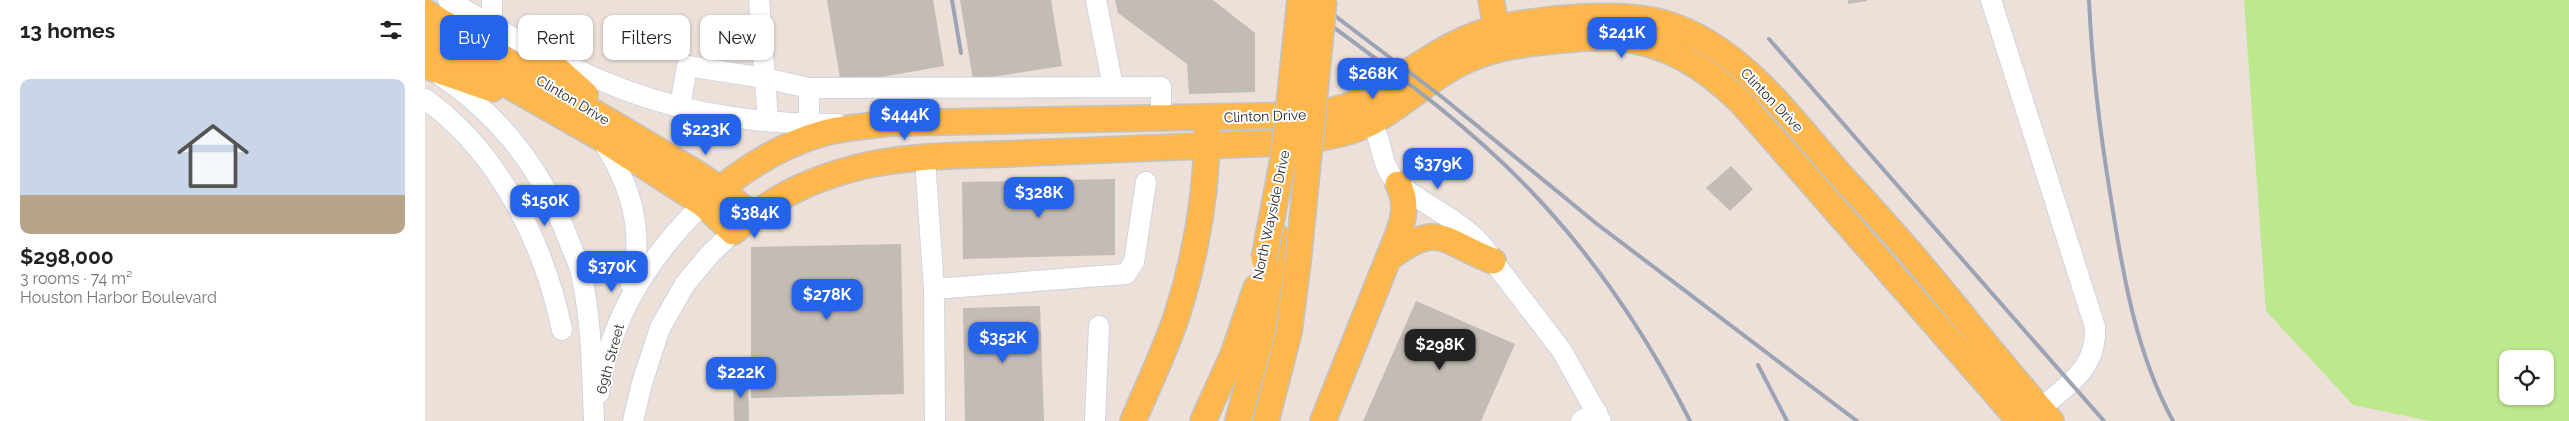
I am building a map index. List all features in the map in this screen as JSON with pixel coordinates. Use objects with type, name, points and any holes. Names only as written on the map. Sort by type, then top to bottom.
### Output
[{"type":"main road","name":"North Wayside Drive","points":[[1203,421],[1221,385],[1269,259],[1285,154],[1300,0]]},
{"type":"main road","name":"North Wayside Drive","points":[[1266,421],[1289,332],[1299,262],[1324,0]]},
{"type":"main road","points":[[1491,0],[1499,38]]},
{"type":"main road","name":"Clinton Drive","points":[[425,12],[632,134],[712,196],[733,232],[752,215],[779,196],[817,180],[856,168],[925,159],[1300,142],[1341,134],[1372,122],[1439,75],[1499,38]]},
{"type":"main road","name":"Clinton Drive","points":[[712,196],[757,162],[790,145],[808,131],[825,133],[892,123],[1306,115],[1332,111],[1351,104],[1447,48],[1479,34],[1499,38],[1551,41],[1616,38],[1667,50],[1713,76],[1741,102],[1867,243],[2034,418]]},
{"type":"main road","name":"Clinton Drive","points":[[425,38],[601,138],[752,215]]},
{"type":"main road","points":[[547,60],[632,134]]},
{"type":"main road","points":[[425,66],[562,116]]},
{"type":"main road","points":[[1133,421],[1176,317],[1192,264],[1203,202],[1207,118]]},
{"type":"main road","points":[[1161,119],[1161,148]]},
{"type":"main road","points":[[925,123],[925,159]]},
{"type":"main road","points":[[1323,421],[1405,211],[1403,193],[1397,184]]},
{"type":"main road","points":[[1387,260],[1410,242],[1430,237],[1451,240],[1474,254],[1493,261]]},
{"type":"main road","points":[[1238,421],[1256,359],[1269,259]]},
{"type":"street","points":[[449,0],[474,15]]},
{"type":"street","points":[[492,0],[492,15]]},
{"type":"street","points":[[759,0],[768,120]]},
{"type":"street","points":[[1096,0],[1113,87]]},
{"type":"street","points":[[1991,0],[2095,327],[2094,351],[2085,368],[2034,418]]},
{"type":"street","points":[[557,60],[625,90],[680,106],[768,120],[808,131],[809,88]]},
{"type":"street","points":[[425,66],[452,84],[494,119],[523,152],[546,188],[581,271],[590,331],[595,421]]},
{"type":"street","points":[[680,106],[687,66],[765,78],[809,88],[1161,87],[1161,119]]},
{"type":"street","points":[[425,99],[462,132],[506,186],[544,263],[562,330]]},
{"type":"street","points":[[1351,104],[1372,122],[1378,134],[1383,158],[1397,184],[1471,234],[1486,249],[1561,351],[1593,418]]},
{"type":"street","points":[[601,138],[619,167],[629,191],[637,234],[635,268],[627,302]]},
{"type":"street","points":[[925,159],[934,289],[935,421]]},
{"type":"street","points":[[934,289],[1126,274],[1133,262],[1146,182]]},
{"type":"street","name":"69th Street","points":[[595,421],[601,382],[627,302],[650,262],[677,229],[712,196]]},
{"type":"street","points":[[633,421],[642,383],[660,328],[685,284],[711,253],[733,232]]},
{"type":"street","points":[[1095,421],[1099,326]]},
{"type":"green space","points":[[2244,0],[2569,0],[2569,421],[2430,421],[2353,405],[2266,311]]},
{"type":"building","points":[[827,0],[933,0],[944,66],[841,84]]},
{"type":"building","points":[[960,0],[1051,0],[1062,66],[973,80]]},
{"type":"building","points":[[1115,0],[1213,0],[1255,33],[1255,92],[1189,94],[1187,64],[1118,13]]},
{"type":"building","points":[[1848,0],[1867,0],[1867,1],[1848,4]]},
{"type":"building","points":[[1731,166],[1753,189],[1730,211],[1706,188]]},
{"type":"building","points":[[1115,179],[1115,255],[963,259],[962,182]]},
{"type":"building","points":[[901,244],[904,394],[751,398],[751,247]]},
{"type":"building","points":[[1416,301],[1515,344],[1481,421],[1363,421]]},
{"type":"building","points":[[1040,306],[1044,421],[965,421],[963,308]]},
{"type":"building","points":[[748,376],[749,421],[734,421],[733,377]]},
{"type":"railway","points":[[952,0],[961,53]]},
{"type":"railway","points":[[1297,0],[1446,113],[1503,163],[1529,189],[1598,270],[1638,328],[1690,421]]},
{"type":"railway","points":[[1314,0],[1442,97],[1597,224],[1857,421]]},
{"type":"railway","points":[[2089,0],[2094,75],[2100,125],[2126,285],[2149,368],[2173,421]]},
{"type":"railway","points":[[1769,39],[2104,421]]},
{"type":"railway","points":[[1758,365],[1787,421]]}]
